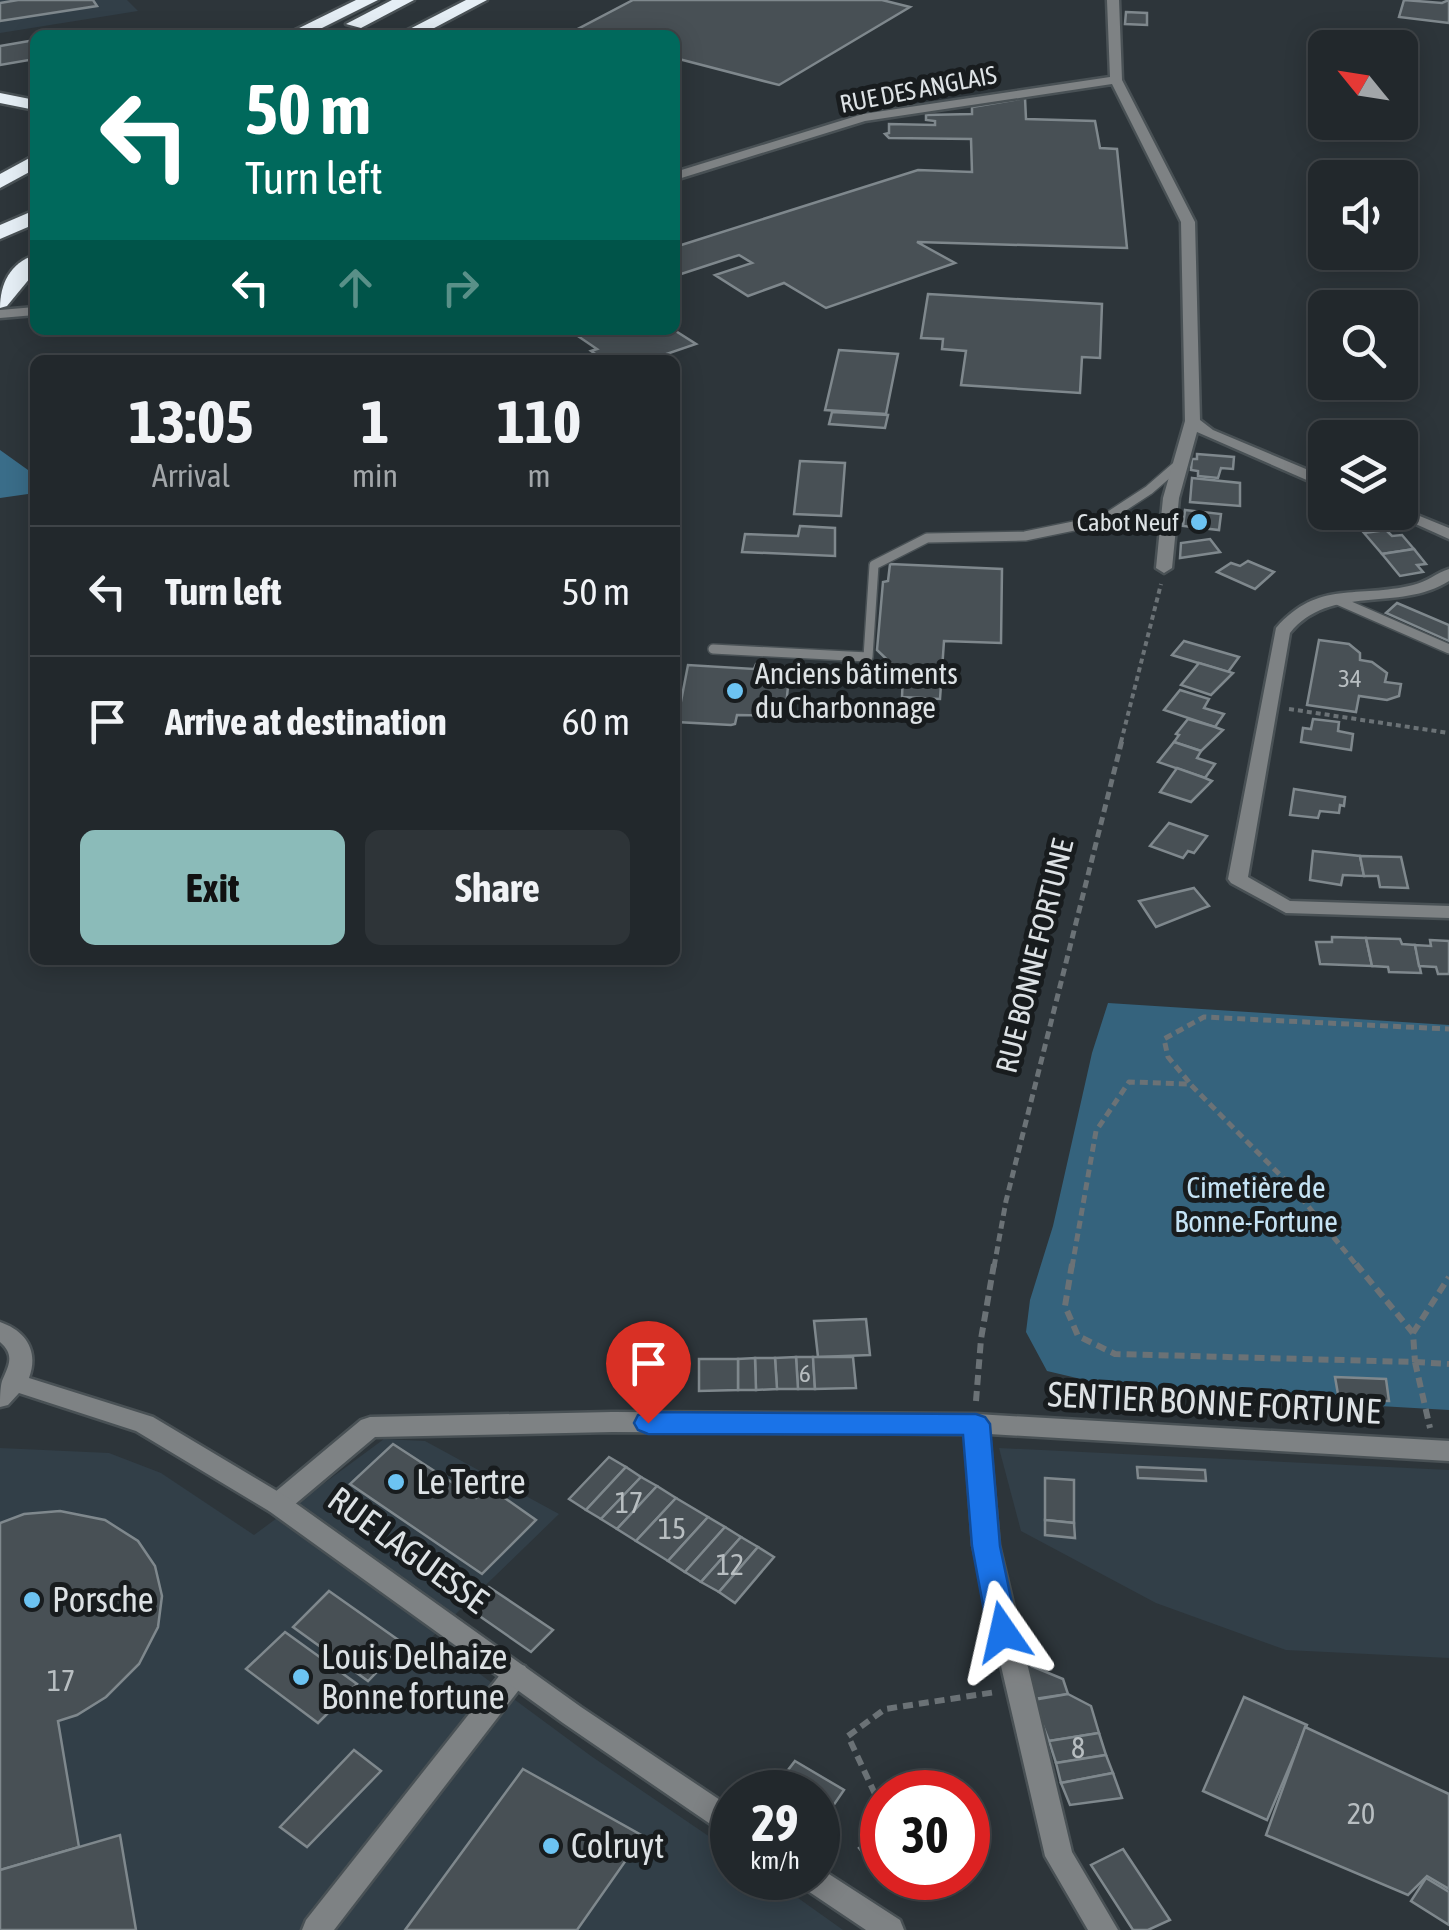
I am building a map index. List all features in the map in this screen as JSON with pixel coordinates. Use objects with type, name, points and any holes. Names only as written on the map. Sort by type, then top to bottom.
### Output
[{"type":"highway","points":[[305,30],[370,0]]},
{"type":"highway","points":[[355,24],[390,0]]},
{"type":"highway","points":[[342,30],[406,0]]},
{"type":"highway","points":[[417,30],[479,0]]},
{"type":"highway","points":[[0,87],[30,84]]},
{"type":"highway","points":[[0,98],[30,104]]},
{"type":"highway","points":[[0,182],[30,163]]},
{"type":"highway","points":[[0,193],[30,178]]},
{"type":"highway","points":[[0,233],[30,218]]},
{"type":"highway","points":[[0,302],[14,280],[30,266]]},
{"type":"street","points":[[1113,0],[1116,80],[1188,222],[1193,422],[1179,464],[1164,568]]},
{"type":"street","name":"RUE DES ANGLAIS","points":[[680,174],[863,118],[1116,80]]},
{"type":"street","points":[[0,314],[30,311]]},
{"type":"street","points":[[1193,422],[1208,433],[1308,475]]},
{"type":"street","points":[[1418,521],[1449,534]]},
{"type":"street","points":[[1449,574],[1420,589],[1337,600],[1300,611],[1282,632],[1238,879],[1286,907],[1449,912]]},
{"type":"street","points":[[0,1331],[18,1343],[23,1355],[8,1390]]},
{"type":"street","name":"RUE LAGUESSE","points":[[8,1390],[144,1424],[278,1504],[710,1809]]},
{"type":"street","name":"SENTIER BONNE FORTUNE","points":[[278,1504],[370,1426],[612,1422],[976,1424],[1442,1451]]},
{"type":"street","points":[[976,1424],[986,1546],[1058,1856],[1104,1930]]},
{"type":"street","points":[[316,1930],[516,1674]]},
{"type":"street","points":[[840,1897],[890,1930]]},
{"type":"lane","points":[[713,649],[868,657],[874,566],[928,538],[1025,536],[1102,520],[1149,490],[1179,464]]},
{"type":"lane","points":[[1337,600],[1449,649]]},
{"type":"path","name":"RUE BONNE FORTUNE","points":[[976,1424],[981,1339],[1006,1202],[1164,568]]},
{"type":"path","points":[[1267,706],[1449,733]]},
{"type":"path","points":[[1442,1451],[1415,1362],[1413,1333],[1294,1189],[1190,1084],[1168,1058],[1164,1039],[1204,1017],[1449,1029]]},
{"type":"path","points":[[1190,1084],[1129,1082],[1096,1131],[1065,1306],[1078,1336],[1115,1354],[1449,1364]]},
{"type":"path","points":[[1413,1333],[1449,1277]]},
{"type":"path","points":[[864,1770],[848,1736],[885,1709],[1017,1689]]},
{"type":"shaded area","points":[[0,0],[127,0],[138,11],[0,33]]},
{"type":"shaded area","points":[[0,450],[30,471],[30,494],[0,498]]},
{"type":"shaded area","points":[[384,1439],[425,1441],[559,1514],[431,1638],[591,1756],[710,1837],[710,1900],[801,1900],[843,1930],[0,1930],[0,1448],[109,1453],[161,1473],[254,1535]]},
{"type":"shaded area","points":[[999,1448],[1449,1470],[1449,1658],[1286,1650],[1156,1603],[1021,1531]]},
{"type":"green space","name":"Cimetière de Bonne-Fortune","points":[[1108,1003],[1449,1025],[1449,1410],[1136,1392],[1047,1371],[1026,1332],[1030,1300],[1053,1226],[1092,1053]]},
{"type":"building","points":[[93,0],[97,6],[0,21],[0,3]]},
{"type":"building","points":[[633,0],[882,0],[910,7],[779,85],[680,59],[680,30],[576,30]]},
{"type":"building","points":[[1404,0],[1449,0],[1449,23],[1399,17]]},
{"type":"building","points":[[1126,12],[1147,13],[1147,25],[1125,24]]},
{"type":"building","points":[[30,41],[30,60],[0,65],[0,46]]},
{"type":"building","points":[[1025,98],[1026,119],[1095,121],[1100,148],[1117,149],[1127,248],[917,242],[955,263],[826,308],[784,283],[748,296],[715,275],[752,263],[739,255],[680,274],[680,245],[918,170],[972,172],[971,139],[889,138],[885,134],[889,133],[889,124],[935,125],[935,121],[926,120],[926,115],[972,114],[972,107]]},
{"type":"building","points":[[928,294],[1102,304],[1100,358],[1082,357],[1080,393],[961,385],[966,351],[942,349],[943,339],[921,338]]},
{"type":"building","points":[[680,334],[696,344],[664,355],[597,355],[591,351],[597,349],[576,335]]},
{"type":"building","points":[[839,350],[898,354],[886,414],[825,410]]},
{"type":"building","points":[[832,412],[888,415],[885,428],[829,424]]},
{"type":"building","points":[[1197,454],[1234,457],[1233,469],[1221,468],[1218,478],[1198,476],[1198,471],[1191,470]]},
{"type":"building","points":[[800,461],[845,463],[841,516],[794,514]]},
{"type":"building","points":[[1192,478],[1240,483],[1240,506],[1190,502]]},
{"type":"building","points":[[1185,510],[1221,514],[1219,530],[1183,526]]},
{"type":"building","points":[[800,526],[835,528],[835,556],[742,552],[745,534],[798,536]]},
{"type":"building","points":[[1386,530],[1392,536],[1402,535],[1414,549],[1382,554],[1364,533]]},
{"type":"building","points":[[1210,539],[1220,552],[1180,558],[1181,543]]},
{"type":"building","points":[[1414,549],[1426,564],[1417,565],[1423,572],[1400,576],[1382,554]]},
{"type":"building","points":[[1248,561],[1274,572],[1255,589],[1217,572],[1231,563],[1240,566]]},
{"type":"building","points":[[890,564],[1002,569],[1001,643],[944,641],[940,699],[902,697],[903,675],[877,650],[883,582],[888,581]]},
{"type":"building","points":[[1397,603],[1449,625],[1449,641],[1386,613]]},
{"type":"building","points":[[1319,640],[1349,644],[1360,653],[1360,660],[1372,662],[1387,673],[1385,682],[1401,684],[1399,696],[1387,700],[1359,696],[1356,712],[1307,705]]},
{"type":"building","points":[[1184,641],[1239,657],[1228,672],[1172,655]]},
{"type":"building","points":[[1199,663],[1233,673],[1211,695],[1181,685]]},
{"type":"building","name":"Anciens bâtiments du Charbonnage","points":[[756,664],[790,667],[785,716],[737,715],[731,725],[680,722],[688,665],[754,669]]},
{"type":"building","points":[[1180,690],[1209,699],[1204,708],[1224,714],[1215,727],[1164,710]]},
{"type":"building","points":[[1188,719],[1223,730],[1201,751],[1174,742]]},
{"type":"building","points":[[1313,719],[1339,722],[1338,731],[1353,734],[1351,750],[1301,742],[1303,728],[1311,729]]},
{"type":"building","points":[[1174,742],[1201,751],[1197,758],[1215,764],[1205,778],[1158,762]]},
{"type":"building","points":[[1177,768],[1212,781],[1191,802],[1160,792]]},
{"type":"building","points":[[1294,789],[1345,797],[1344,806],[1340,805],[1339,813],[1320,811],[1318,818],[1290,815]]},
{"type":"building","points":[[1169,823],[1207,836],[1194,853],[1188,851],[1183,858],[1150,846]]},
{"type":"building","points":[[1313,851],[1360,856],[1364,876],[1343,875],[1341,885],[1310,880]]},
{"type":"building","points":[[1360,856],[1401,857],[1408,888],[1380,887],[1378,876],[1364,876]]},
{"type":"building","points":[[1194,888],[1209,906],[1156,927],[1139,901]]},
{"type":"building","points":[[1332,937],[1366,938],[1372,966],[1320,964],[1316,942],[1332,942]]},
{"type":"building","points":[[1366,938],[1400,939],[1402,944],[1415,945],[1421,973],[1389,972],[1388,967],[1372,966]]},
{"type":"building","points":[[1430,940],[1449,941],[1449,974],[1438,974],[1436,967],[1419,966],[1415,945],[1431,946]]},
{"type":"building","points":[[866,1319],[870,1355],[818,1357],[814,1321]]},
{"type":"building","points":[[796,1357],[813,1357],[815,1389],[798,1389]]},
{"type":"building","points":[[796,1357],[798,1389],[777,1389],[775,1358]]},
{"type":"building","points":[[813,1357],[853,1357],[856,1388],[815,1389]]},
{"type":"building","points":[[755,1358],[775,1358],[777,1389],[756,1390]]},
{"type":"building","points":[[755,1358],[756,1390],[738,1390],[738,1359]]},
{"type":"building","points":[[699,1359],[738,1359],[738,1390],[699,1391]]},
{"type":"building","points":[[1335,1377],[1386,1379],[1389,1401],[1339,1400]]},
{"type":"building","points":[[393,1444],[476,1498],[489,1487],[536,1520],[482,1574],[350,1484]]},
{"type":"building","points":[[609,1457],[626,1467],[586,1510],[569,1499]]},
{"type":"building","points":[[626,1467],[641,1477],[601,1519],[586,1510]]},
{"type":"building","points":[[1137,1467],[1205,1470],[1206,1481],[1138,1478]]},
{"type":"building","points":[[641,1477],[657,1486],[617,1529],[601,1519]]},
{"type":"building","points":[[1045,1478],[1074,1480],[1074,1523],[1045,1520]]},
{"type":"building","points":[[657,1486],[676,1498],[636,1541],[617,1529]]},
{"type":"building","points":[[676,1498],[708,1517],[668,1561],[636,1541]]},
{"type":"building","points":[[60,1511],[105,1520],[138,1541],[155,1566],[162,1596],[158,1627],[139,1664],[106,1697],[77,1715],[58,1721],[79,1847],[0,1870],[0,1523],[24,1514]]},
{"type":"building","points":[[708,1517],[725,1527],[685,1572],[668,1561]]},
{"type":"building","points":[[1045,1520],[1074,1523],[1075,1538],[1045,1535]]},
{"type":"building","points":[[725,1527],[741,1537],[701,1582],[685,1572]]},
{"type":"building","points":[[741,1537],[758,1547],[719,1592],[701,1582]]},
{"type":"building","points":[[758,1547],[774,1557],[735,1603],[719,1592]]},
{"type":"building","points":[[489,1587],[553,1630],[531,1652],[468,1608]]},
{"type":"building","points":[[329,1591],[404,1644],[368,1681],[293,1627]]},
{"type":"building","name":"Louis Delhaize Bonne fortune","points":[[285,1632],[357,1684],[318,1723],[246,1669]]},
{"type":"building","points":[[1024,1663],[1063,1679],[1068,1694],[1034,1699]]},
{"type":"building","points":[[1068,1694],[1091,1706],[1099,1733],[1049,1741],[1033,1700]]},
{"type":"building","points":[[1244,1697],[1307,1725],[1267,1820],[1203,1791]]},
{"type":"building","points":[[1305,1727],[1449,1794],[1449,1889],[1427,1876],[1408,1895],[1266,1835]]},
{"type":"building","points":[[1099,1733],[1106,1755],[1056,1763],[1049,1741]]},
{"type":"building","points":[[354,1750],[381,1771],[307,1847],[280,1827]]},
{"type":"building","points":[[1106,1755],[1113,1773],[1061,1783],[1056,1763]]},
{"type":"building","points":[[795,1761],[810,1770],[788,1770]]},
{"type":"building","name":"Colruyt","points":[[523,1769],[643,1836],[577,1930],[405,1930]]},
{"type":"building","points":[[1113,1773],[1122,1798],[1070,1805],[1061,1783]]},
{"type":"building","points":[[120,1835],[136,1930],[0,1930],[0,1870]]},
{"type":"building","points":[[1123,1849],[1170,1920],[1148,1930],[1133,1930],[1091,1865]]},
{"type":"building","points":[[1426,1878],[1449,1892],[1449,1925],[1411,1901]]},
{"type":"place","name":"Cabot Neuf","points":[[1199,522]]},
{"type":"place","name":"Anciens bâtiments du Charbonnage","points":[[735,691]]},
{"type":"place","name":"Le Tertre","points":[[396,1482]]},
{"type":"place","name":"Porsche","points":[[32,1600]]},
{"type":"place","name":"Louis Delhaize Bonne fortune","points":[[301,1677]]},
{"type":"place","name":"Colruyt","points":[[551,1846]]},
{"type":"route","points":[[648,1423],[976,1424],[986,1546],[1003,1632]]}]
